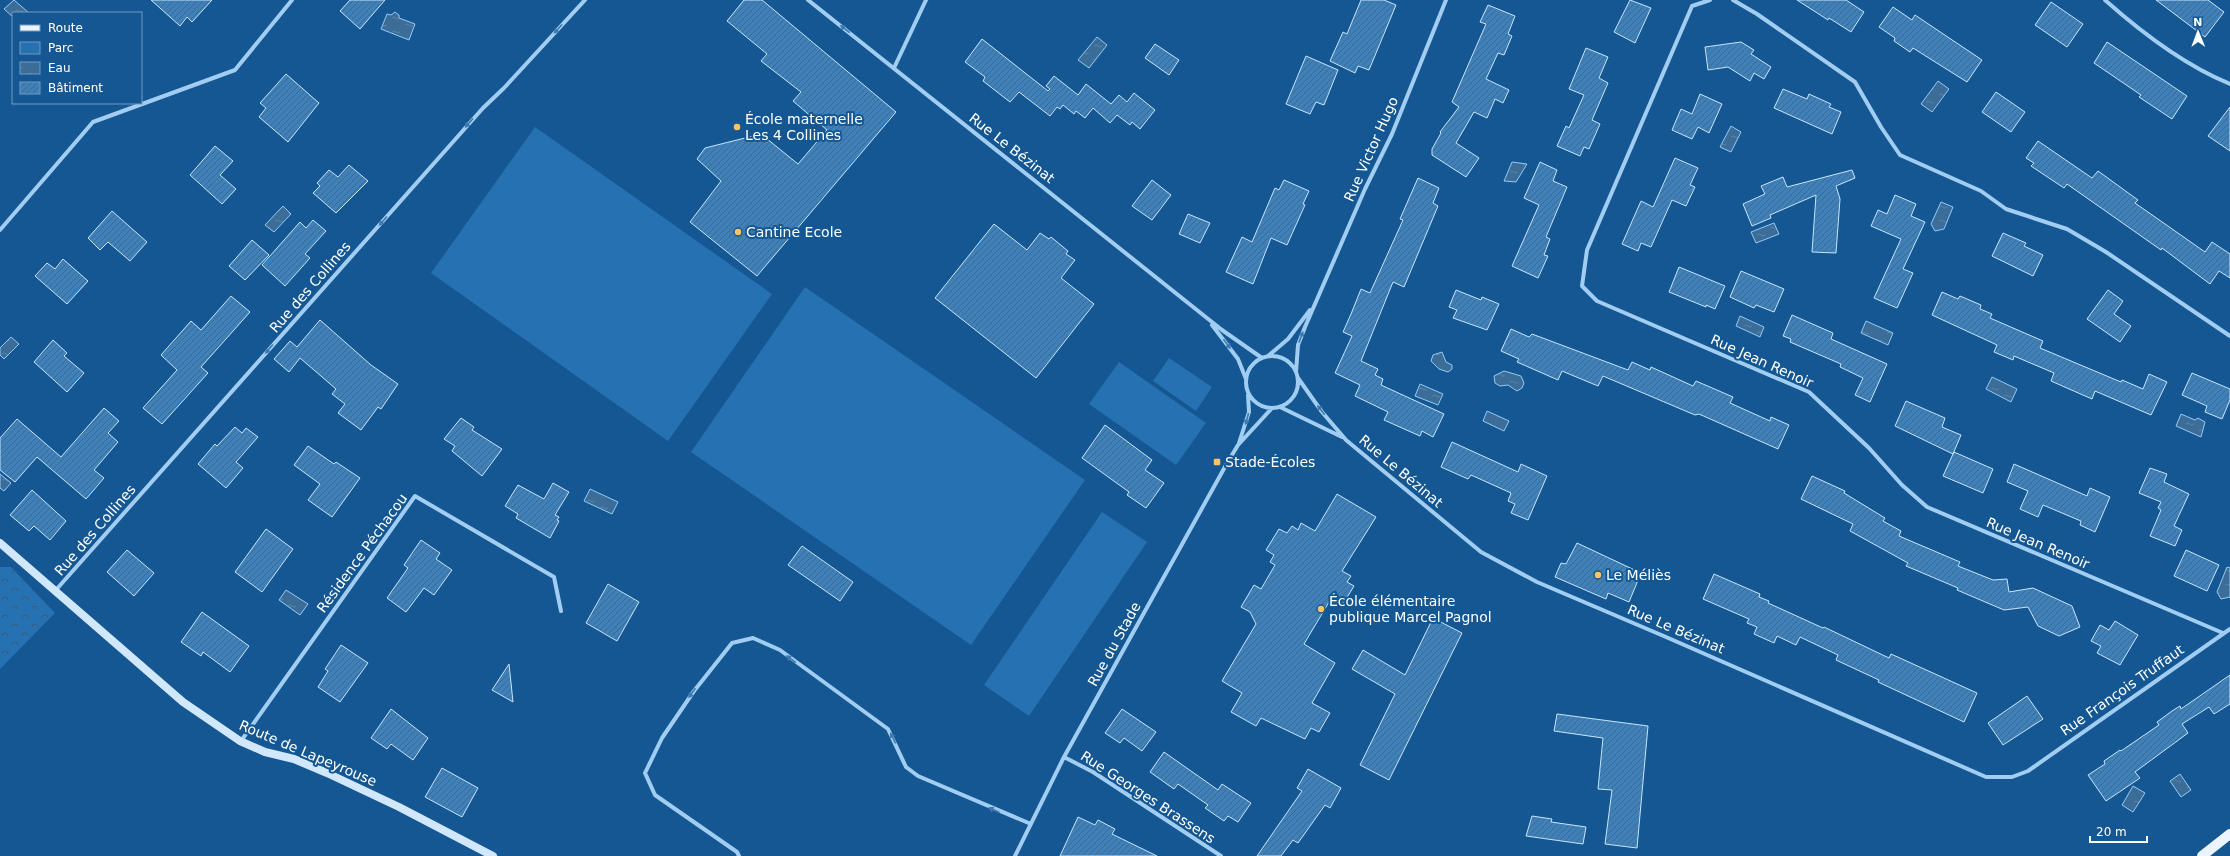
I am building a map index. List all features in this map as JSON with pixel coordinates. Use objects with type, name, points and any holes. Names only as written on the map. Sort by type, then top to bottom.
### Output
[{"type":"main road","points":[[2202,856],[2230,834]]},
{"type":"street","points":[[0,230],[93,122],[235,70],[292,0]]},
{"type":"street","name":"Rue des Collines","points":[[55,592],[482,108],[504,88],[585,0]]},
{"type":"street","name":"Rue Le Bézinat","points":[[808,0],[1222,330],[1262,358]]},
{"type":"street","points":[[894,68],[926,0]]},
{"type":"street","name":"Rue Victor Hugo","points":[[1296,372],[1298,345],[1314,305],[1365,189],[1392,134],[1446,0]]},
{"type":"street","name":"Rue Jean Renoir","points":[[1710,0],[1692,6],[1587,250],[1582,286],[1597,301],[1809,392],[1870,448],[1902,485],[1927,507],[2223,633]]},
{"type":"street","points":[[1733,0],[1757,14],[1855,82],[1880,128],[1900,154],[1981,191],[2006,209],[2067,229],[2106,252],[2230,336]]},
{"type":"street","points":[[2105,0],[2134,26],[2207,75],[2230,84]]},
{"type":"street","name":"Rue Victor Hugo","points":[[1268,356],[1288,339],[1314,305]]},
{"type":"street","name":"Rue Le Bézinat","points":[[1203,314],[1238,359],[1246,379]]},
{"type":"street","points":[[1268,356],[1285,359],[1296,372],[1298,378],[1298,389],[1294,396],[1288,403],[1280,407],[1272,408],[1256,402],[1248,391],[1246,379],[1253,364],[1268,356]]},
{"type":"street","name":"Rue Le Bézinat","points":[[1298,378],[1322,412],[1346,440],[1481,552],[1537,582],[1986,777],[2012,777],[2028,771]]},
{"type":"street","name":"Rue du Stade","points":[[1015,856],[1064,757],[1238,445],[1249,412],[1248,391]]},
{"type":"street","name":"Rue Le Bézinat","points":[[1280,407],[1346,440]]},
{"type":"street","name":"Rue du Stade","points":[[1238,445],[1272,408]]},
{"type":"street","name":"Résidence Péchacou","points":[[240,741],[415,496],[554,577],[561,611]]},
{"type":"street","name":"Route de Lapeyrouse","points":[[0,543],[183,702],[240,741],[265,752],[294,759],[375,796],[493,856]]},
{"type":"street","name":"Rue François Truffaut","points":[[2028,771],[2230,629]]},
{"type":"street","points":[[739,856],[737,852],[655,795],[645,773],[662,738],[694,691],[732,643],[753,638],[780,650],[888,729],[906,767],[918,776],[1031,824]]},
{"type":"street","name":"Rue Georges Brassens","points":[[1064,757],[1093,772],[1220,856]]},
{"type":"green space","points":[[535,127],[772,294],[668,441],[431,273]]},
{"type":"green space","points":[[805,287],[1085,480],[971,645],[691,452]]},
{"type":"green space","points":[[1169,358],[1212,387],[1196,411],[1153,381]]},
{"type":"green space","points":[[1119,362],[1206,423],[1176,465],[1089,404]]},
{"type":"green space","points":[[1102,512],[1147,542],[1029,716],[984,685]]},
{"type":"green space","points":[[0,567],[11,567],[55,613],[0,669]]},
{"type":"water","points":[[14,0],[28,12],[12,12],[12,16],[4,9]]},
{"type":"water","points":[[395,12],[399,15],[399,18],[415,24],[409,40],[381,29],[387,14],[391,15]]},
{"type":"water","points":[[1097,37],[1107,45],[1089,68],[1078,60]]},
{"type":"water","points":[[1938,81],[1949,89],[1932,112],[1921,104]]},
{"type":"water","points":[[1731,126],[1741,132],[1731,152],[1720,147]]},
{"type":"water","points":[[1512,162],[1527,164],[1516,182],[1504,181]]},
{"type":"water","points":[[1941,202],[1953,207],[1944,229],[1935,231],[1931,224]]},
{"type":"water","points":[[283,206],[291,214],[274,232],[265,225]]},
{"type":"water","points":[[1774,223],[1779,234],[1756,243],[1751,232]]},
{"type":"water","points":[[1740,316],[1764,327],[1760,337],[1736,326]]},
{"type":"water","points":[[1866,321],[1893,333],[1888,345],[1861,333]]},
{"type":"water","points":[[11,337],[19,344],[4,359],[0,355],[0,348]]},
{"type":"water","points":[[1442,352],[1446,362],[1452,365],[1452,369],[1448,372],[1439,369],[1431,361],[1433,355]]},
{"type":"water","points":[[1504,371],[1521,376],[1524,383],[1522,388],[1517,391],[1508,385],[1500,386],[1495,383],[1494,376]]},
{"type":"water","points":[[1992,377],[2017,389],[2011,402],[1986,389]]},
{"type":"water","points":[[1420,384],[1443,394],[1438,405],[1415,396]]},
{"type":"water","points":[[1487,411],[1509,421],[1504,431],[1483,421]]},
{"type":"water","points":[[2181,414],[2195,420],[2198,418],[2205,422],[2201,437],[2176,426]]},
{"type":"water","points":[[0,474],[11,483],[4,491],[0,488]]},
{"type":"water","points":[[590,489],[618,502],[612,514],[584,501]]},
{"type":"water","points":[[2227,567],[2230,568],[2230,597],[2221,599],[2217,592]]},
{"type":"water","points":[[286,590],[308,604],[300,615],[279,600]]},
{"type":"water","points":[[2180,774],[2191,790],[2181,797],[2170,781]]},
{"type":"water","points":[[2133,786],[2145,793],[2133,812],[2122,805]]},
{"type":"building","points":[[151,0],[212,0],[192,22],[187,17],[180,26]]},
{"type":"building","points":[[350,0],[385,0],[360,29],[340,11]]},
{"type":"building","points":[[744,0],[762,0],[896,112],[757,276],[690,222],[721,181],[697,159],[705,148],[761,134],[798,164],[827,130],[793,101],[801,92],[761,61],[767,54],[727,21]]},
{"type":"building","points":[[1361,0],[1384,0],[1396,5],[1369,70],[1358,66],[1355,73],[1330,61],[1343,32],[1347,34]]},
{"type":"building","points":[[1630,0],[1651,8],[1635,43],[1614,32]]},
{"type":"building","points":[[1797,0],[1846,0],[1864,12],[1851,32],[1829,18],[1828,20]]},
{"type":"building","points":[[2156,0],[2208,0],[2224,12],[2205,37]]},
{"type":"building","points":[[2051,2],[2083,24],[2067,47],[2035,25]]},
{"type":"building","points":[[1488,5],[1515,16],[1508,34],[1512,36],[1504,55],[1498,53],[1486,79],[1509,90],[1503,103],[1495,99],[1487,118],[1474,112],[1456,143],[1479,158],[1466,177],[1432,155],[1432,149],[1441,133],[1440,132],[1459,107],[1452,102],[1486,24],[1480,22]]},
{"type":"building","points":[[1893,7],[1912,20],[1915,15],[1982,60],[1967,82],[1913,48],[1910,52],[1894,41],[1895,38],[1879,27]]},
{"type":"building","points":[[982,39],[1048,91],[1050,89],[1046,86],[1054,76],[1078,95],[1086,84],[1111,104],[1119,95],[1127,102],[1134,93],[1155,110],[1140,129],[1132,122],[1130,125],[1117,115],[1110,123],[1093,108],[1085,118],[1076,111],[1074,114],[1063,105],[1060,109],[1057,107],[1050,116],[1019,92],[1010,102],[983,81],[985,77],[965,62]]},
{"type":"building","points":[[1741,42],[1754,50],[1751,54],[1771,67],[1764,79],[1754,73],[1750,81],[1728,67],[1708,70],[1705,47]]},
{"type":"building","points":[[2107,42],[2187,96],[2172,119],[2139,97],[2141,95],[2094,63]]},
{"type":"building","points":[[1155,44],[1179,60],[1169,75],[1145,58]]},
{"type":"building","points":[[1586,48],[1608,57],[1599,78],[1608,83],[1592,120],[1600,124],[1589,149],[1584,147],[1580,156],[1557,146],[1566,126],[1569,128],[1584,95],[1569,89]]},
{"type":"building","points":[[1306,56],[1338,70],[1324,105],[1316,102],[1310,114],[1286,104]]},
{"type":"building","points":[[286,74],[319,103],[288,142],[259,117],[266,108],[260,103]]},
{"type":"building","points":[[1783,89],[1807,99],[1809,94],[1831,104],[1829,107],[1841,112],[1832,134],[1774,108]]},
{"type":"building","points":[[1996,92],[2025,112],[2011,132],[1982,112]]},
{"type":"building","points":[[1700,94],[1722,104],[1709,133],[1698,127],[1692,139],[1672,130],[1681,109],[1692,114]]},
{"type":"building","points":[[2230,107],[2230,151],[2208,136]]},
{"type":"building","points":[[2038,141],[2092,178],[2098,171],[2138,200],[2135,203],[2205,252],[2212,242],[2230,254],[2230,278],[2219,271],[2210,284],[2162,248],[2161,250],[2067,184],[2064,188],[2031,166],[2034,163],[2026,158]]},
{"type":"building","points":[[215,146],[233,161],[220,175],[236,189],[222,204],[190,175]]},
{"type":"building","points":[[1675,158],[1698,168],[1690,185],[1695,187],[1686,206],[1672,200],[1651,247],[1641,243],[1638,251],[1622,244],[1641,201],[1653,207]]},
{"type":"building","points":[[1540,162],[1557,170],[1553,181],[1567,187],[1546,237],[1550,239],[1544,255],[1548,256],[1538,278],[1512,266],[1539,205],[1524,198]]},
{"type":"building","points":[[349,165],[368,181],[336,213],[313,193],[320,186],[317,183],[329,170],[338,177]]},
{"type":"building","points":[[1852,170],[1855,178],[1836,186],[1840,199],[1836,253],[1812,252],[1816,195],[1770,215],[1771,218],[1752,226],[1743,204],[1765,194],[1761,186],[1783,177],[1787,187]]},
{"type":"building","points":[[1418,178],[1439,188],[1433,203],[1438,206],[1404,287],[1393,282],[1361,361],[1378,369],[1375,375],[1383,379],[1381,385],[1444,414],[1433,437],[1422,431],[1420,436],[1384,420],[1388,412],[1355,396],[1360,385],[1335,373],[1352,336],[1343,332],[1361,289],[1370,293],[1403,220],[1400,219]]},
{"type":"building","points":[[1152,180],[1171,195],[1152,220],[1132,206]]},
{"type":"building","points":[[1284,180],[1309,191],[1303,204],[1305,205],[1287,245],[1271,238],[1253,284],[1226,272],[1242,237],[1252,242],[1275,188],[1279,190]]},
{"type":"building","points":[[1895,195],[1916,204],[1911,216],[1925,222],[1903,269],[1913,273],[1897,308],[1874,298],[1901,239],[1871,226],[1878,210],[1887,214]]},
{"type":"building","points":[[112,211],[147,242],[130,261],[108,242],[100,250],[88,238]]},
{"type":"building","points":[[1188,214],[1210,223],[1200,243],[1179,234]]},
{"type":"building","points":[[313,220],[326,231],[305,254],[310,258],[285,286],[262,265],[300,222],[306,228]]},
{"type":"building","points":[[994,224],[1027,250],[1040,233],[1049,239],[1051,237],[1068,251],[1066,254],[1075,260],[1061,278],[1094,304],[1036,378],[935,298]]},
{"type":"building","points":[[2003,233],[2026,243],[2024,246],[2043,255],[2033,276],[1992,256]]},
{"type":"building","points":[[252,240],[269,255],[245,280],[229,266]]},
{"type":"building","points":[[63,259],[88,281],[67,304],[35,276],[47,263],[55,269]]},
{"type":"building","points":[[1679,267],[1725,286],[1715,309],[1706,305],[1706,307],[1669,292]]},
{"type":"building","points":[[1741,271],[1784,289],[1774,312],[1756,305],[1754,308],[1730,297]]},
{"type":"building","points":[[1456,290],[1481,300],[1482,297],[1499,304],[1487,330],[1453,318],[1457,310],[1449,307]]},
{"type":"building","points":[[2108,290],[2123,301],[2114,314],[2131,326],[2120,342],[2087,319]]},
{"type":"building","points":[[1942,292],[1958,299],[1960,296],[1981,305],[1980,309],[1992,314],[1990,318],[2043,341],[2040,348],[2121,382],[2122,380],[2143,389],[2149,374],[2167,382],[2151,415],[2095,391],[2092,399],[2051,381],[2054,373],[2014,356],[2013,360],[1994,352],[1997,345],[1932,315]]},
{"type":"building","points":[[231,296],[250,312],[201,367],[208,373],[162,424],[143,408],[177,370],[161,355],[191,321],[201,330]]},
{"type":"building","points":[[1792,315],[1833,333],[1831,339],[1887,364],[1870,402],[1855,395],[1863,378],[1840,367],[1841,364],[1790,342],[1791,339],[1783,336]]},
{"type":"building","points":[[320,320],[371,365],[398,384],[381,409],[378,407],[361,430],[338,413],[345,404],[332,394],[336,389],[300,358],[289,372],[274,359],[290,341],[297,347]]},
{"type":"building","points":[[1511,329],[1529,337],[1532,334],[1628,370],[1632,362],[1650,370],[1651,367],[1693,386],[1696,381],[1733,397],[1730,403],[1770,421],[1771,417],[1789,425],[1778,449],[1699,414],[1695,415],[1603,376],[1598,386],[1562,371],[1558,380],[1517,362],[1519,359],[1501,351]]},
{"type":"building","points":[[53,340],[67,353],[64,356],[84,373],[67,392],[34,362]]},
{"type":"building","points":[[2192,373],[2230,389],[2230,400],[2222,419],[2205,412],[2207,406],[2182,395]]},
{"type":"building","points":[[1906,401],[1945,418],[1942,427],[1961,435],[1953,454],[1895,426]]},
{"type":"building","points":[[104,408],[119,421],[108,433],[118,442],[94,470],[104,478],[86,499],[37,457],[15,482],[0,470],[0,438],[17,419],[61,457]]},
{"type":"building","points":[[461,418],[474,427],[472,430],[502,449],[482,476],[452,451],[455,446],[444,439]]},
{"type":"building","points":[[1105,425],[1152,460],[1145,470],[1164,483],[1146,508],[1127,495],[1129,492],[1082,458]]},
{"type":"building","points":[[235,427],[242,433],[246,428],[258,437],[236,462],[243,468],[226,488],[198,464],[215,444],[217,446]]},
{"type":"building","points":[[1452,442],[1518,472],[1521,464],[1547,476],[1528,520],[1511,513],[1515,504],[1508,501],[1511,493],[1471,475],[1468,479],[1441,467]]},
{"type":"building","points":[[308,446],[334,464],[336,462],[360,478],[332,517],[308,500],[320,484],[294,465]]},
{"type":"building","points":[[1954,452],[1993,469],[1983,493],[1943,476]]},
{"type":"building","points":[[2014,464],[2087,496],[2090,488],[2110,497],[2095,532],[2080,525],[2081,521],[2043,505],[2038,517],[2020,509],[2028,491],[2007,482]]},
{"type":"building","points":[[2150,468],[2167,474],[2164,482],[2189,494],[2174,526],[2182,530],[2175,546],[2150,536],[2161,510],[2158,508],[2161,502],[2139,493]]},
{"type":"building","points":[[1812,476],[1845,491],[1844,493],[1885,518],[1883,521],[1901,531],[1899,536],[1960,562],[1958,566],[1993,580],[2007,579],[2009,592],[2033,588],[2072,606],[2080,627],[2059,636],[2038,626],[2028,607],[2004,610],[1957,590],[1958,588],[1906,566],[1908,563],[1850,531],[1853,524],[1801,499]]},
{"type":"building","points":[[553,483],[569,492],[555,515],[559,517],[557,520],[559,521],[550,538],[516,518],[518,514],[505,506],[518,485],[544,499]]},
{"type":"building","points":[[32,490],[66,521],[50,540],[34,526],[29,531],[10,515]]},
{"type":"building","points":[[1337,494],[1376,517],[1342,571],[1351,576],[1347,582],[1354,586],[1343,604],[1332,597],[1304,644],[1335,663],[1312,703],[1330,713],[1319,732],[1311,728],[1305,739],[1261,718],[1256,726],[1231,712],[1242,693],[1222,681],[1256,624],[1250,612],[1241,607],[1254,585],[1261,589],[1275,565],[1270,562],[1274,555],[1266,550],[1279,529],[1287,533],[1292,526],[1298,530],[1301,523],[1315,531]]},
{"type":"building","points":[[266,529],[293,549],[262,592],[235,572]]},
{"type":"building","points":[[421,540],[440,553],[436,559],[452,570],[434,595],[424,588],[406,612],[387,598],[408,568],[404,565]]},
{"type":"building","name":"Le Méliès","points":[[1577,543],[1641,573],[1629,602],[1608,593],[1606,599],[1555,577],[1561,563],[1566,564]]},
{"type":"building","points":[[802,546],[853,582],[840,601],[788,565]]},
{"type":"building","points":[[127,550],[154,573],[134,596],[107,572]]},
{"type":"building","points":[[2186,550],[2219,565],[2207,591],[2174,576]]},
{"type":"building","points":[[1714,574],[1760,594],[1759,597],[1769,601],[1768,603],[1823,628],[1824,627],[1889,658],[1891,654],[1977,693],[1964,722],[1878,682],[1879,680],[1836,660],[1838,655],[1800,637],[1796,645],[1777,636],[1774,643],[1754,634],[1757,627],[1747,623],[1749,619],[1703,599]]},
{"type":"building","points":[[608,584],[639,602],[617,641],[586,623]]},
{"type":"building","points":[[202,612],[249,646],[230,672],[203,652],[201,656],[181,642]]},
{"type":"building","points":[[1433,618],[1462,633],[1389,780],[1360,765],[1395,694],[1352,669],[1363,650],[1405,675]]},
{"type":"building","points":[[2115,621],[2138,635],[2120,665],[2097,653],[2101,646],[2091,641],[2100,625],[2109,630]]},
{"type":"building","points":[[341,645],[368,663],[340,702],[318,687],[328,671],[325,669]]},
{"type":"building","points":[[509,664],[513,702],[492,690]]},
{"type":"building","points":[[2230,675],[2230,704],[2214,714],[2209,707],[2182,724],[2188,733],[2135,772],[2140,778],[2106,801],[2088,775],[2105,764],[2104,761],[2159,725],[2157,722],[2172,711],[2180,706],[2181,709]]},
{"type":"building","points":[[2027,696],[2043,719],[2003,745],[1988,723]]},
{"type":"building","points":[[391,709],[428,738],[413,760],[391,744],[387,749],[371,738]]},
{"type":"building","points":[[1122,709],[1156,732],[1142,751],[1124,738],[1120,743],[1105,733]]},
{"type":"building","points":[[1557,714],[1648,726],[1637,848],[1605,844],[1612,790],[1598,789],[1603,738],[1554,731]]},
{"type":"building","points":[[1164,752],[1218,790],[1222,784],[1251,803],[1238,822],[1228,816],[1224,821],[1205,808],[1208,805],[1178,784],[1174,789],[1150,772]]},
{"type":"building","points":[[442,768],[478,788],[462,817],[425,797]]},
{"type":"building","points":[[1308,769],[1341,788],[1330,808],[1325,805],[1298,843],[1293,840],[1281,856],[1257,856],[1302,791],[1297,788]]},
{"type":"building","points":[[1532,816],[1552,819],[1551,822],[1586,827],[1583,844],[1526,836]]},
{"type":"building","points":[[1078,817],[1095,825],[1098,820],[1115,829],[1112,834],[1157,856],[1060,856]]},
{"type":"place","name":"École maternelle Les 4 Collines","points":[[737,127]]},
{"type":"place","name":"Cantine Ecole","points":[[738,232]]},
{"type":"place","name":"Stade-Écoles","points":[[1217,462]]},
{"type":"place","name":"Le Méliès","points":[[1598,575]]},
{"type":"place","name":"École élémentaire publique Marcel Pagnol","points":[[1321,609]]}]
